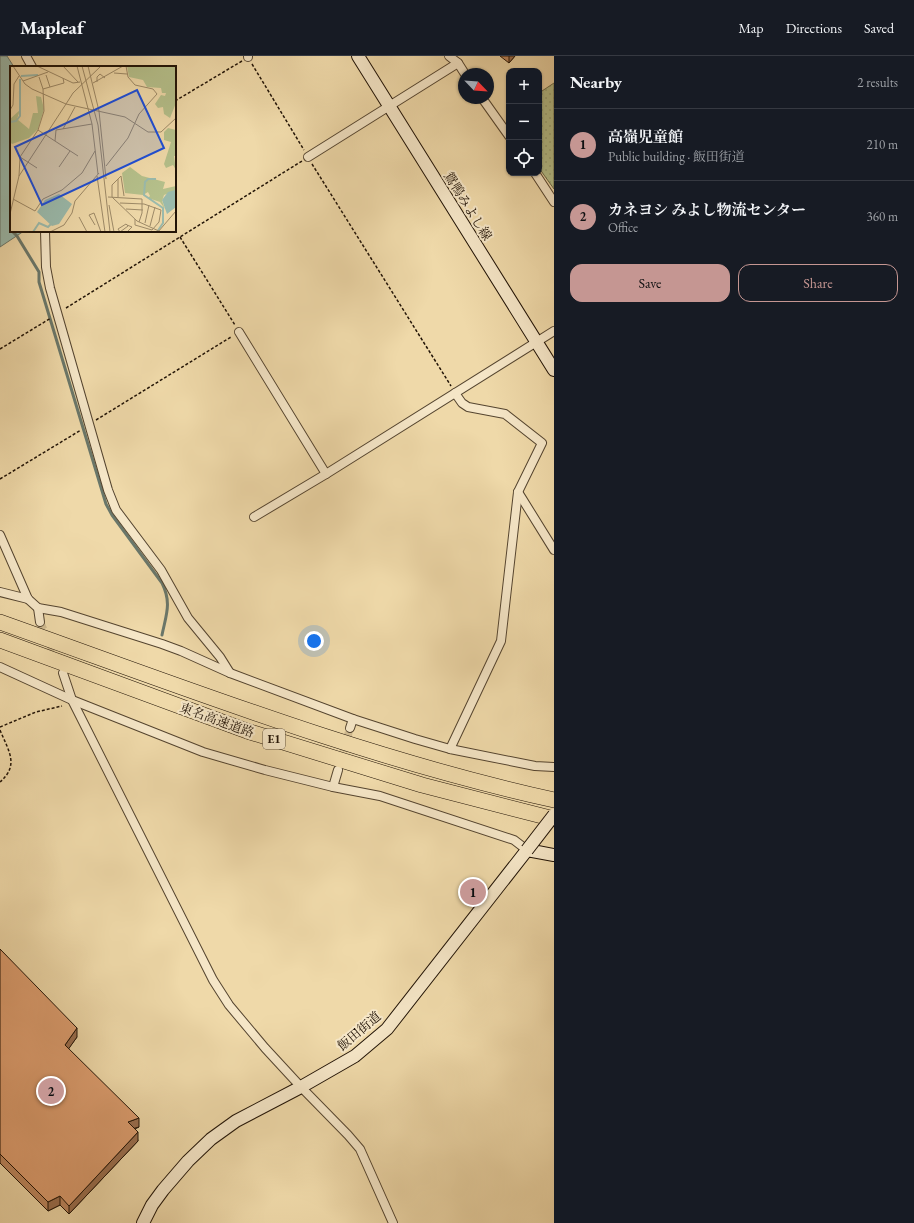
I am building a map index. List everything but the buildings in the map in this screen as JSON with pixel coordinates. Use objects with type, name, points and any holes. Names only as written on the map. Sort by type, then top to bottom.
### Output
[{"type":"highway","name":"東名高速道路","points":[[0,622],[171,684],[320,735],[428,767],[554,800]]},
{"type":"highway","name":"東名高速道路","points":[[0,640],[247,731],[422,785],[554,819]]},
{"type":"main road","name":"鴛鴨みよし線","points":[[358,56],[554,370]]},
{"type":"main road","name":"飯田街道","points":[[143,1223],[152,1205],[163,1190],[211,1139],[236,1121],[301,1087],[355,1056],[387,1029],[554,815]]},
{"type":"main road","points":[[527,850],[554,855]]},
{"type":"street","points":[[26,56],[31,66]]},
{"type":"street","points":[[449,56],[461,68]]},
{"type":"street","points":[[308,157],[458,64]]},
{"type":"street","points":[[486,104],[506,132]]},
{"type":"street","points":[[537,176],[554,202]]},
{"type":"street","points":[[45,232],[46,267],[50,288],[108,490],[116,510],[161,570],[188,618],[220,657],[230,674]]},
{"type":"street","points":[[254,517],[326,474],[554,331]]},
{"type":"street","points":[[239,332],[326,474]]},
{"type":"street","points":[[450,749],[500,640],[518,492],[542,443],[505,414],[468,407],[462,403],[455,393]]},
{"type":"street","points":[[518,492],[554,550]]},
{"type":"street","points":[[0,535],[28,599],[38,608],[61,612],[162,644],[181,651],[230,674],[353,719],[414,739],[450,749],[535,766],[554,768]]},
{"type":"street","points":[[0,592],[28,599]]},
{"type":"street","points":[[38,608],[40,622]]},
{"type":"street","points":[[0,667],[72,700],[203,752],[265,770],[388,798],[514,840],[527,850]]},
{"type":"street","points":[[63,673],[72,700],[212,980],[229,1005],[251,1032],[301,1087],[348,1135],[360,1150],[393,1223]]},
{"type":"street","points":[[350,728],[353,719]]},
{"type":"street","points":[[333,786],[338,770]]},
{"type":"path","points":[[176,100],[248,57],[308,157],[455,393]]},
{"type":"path","points":[[0,349],[308,157]]},
{"type":"path","points":[[0,479],[239,332],[180,237]]},
{"type":"path","points":[[0,727],[36,712],[65,705],[72,700]]},
{"type":"path","points":[[0,730],[12,758],[12,765],[6,777],[0,782]]},
{"type":"green space","points":[[554,83],[554,189],[542,172],[542,91]]},
{"type":"shaded area","points":[[0,56],[7,56],[13,66],[10,66],[10,232],[22,232],[0,247]]},
{"type":"waterway","points":[[13,232],[39,272],[39,282],[106,504],[112,515],[162,583],[165,590],[167,597],[167,609],[162,635]]},
{"type":"tunnel","points":[[40,622],[58,662]]},
{"type":"tunnel","points":[[340,763],[350,728]]},
{"type":"place","name":"高嶺児童館","points":[[473,892]]},
{"type":"place","name":"カネヨシ みよし物流センター","points":[[51,1091]]}]
